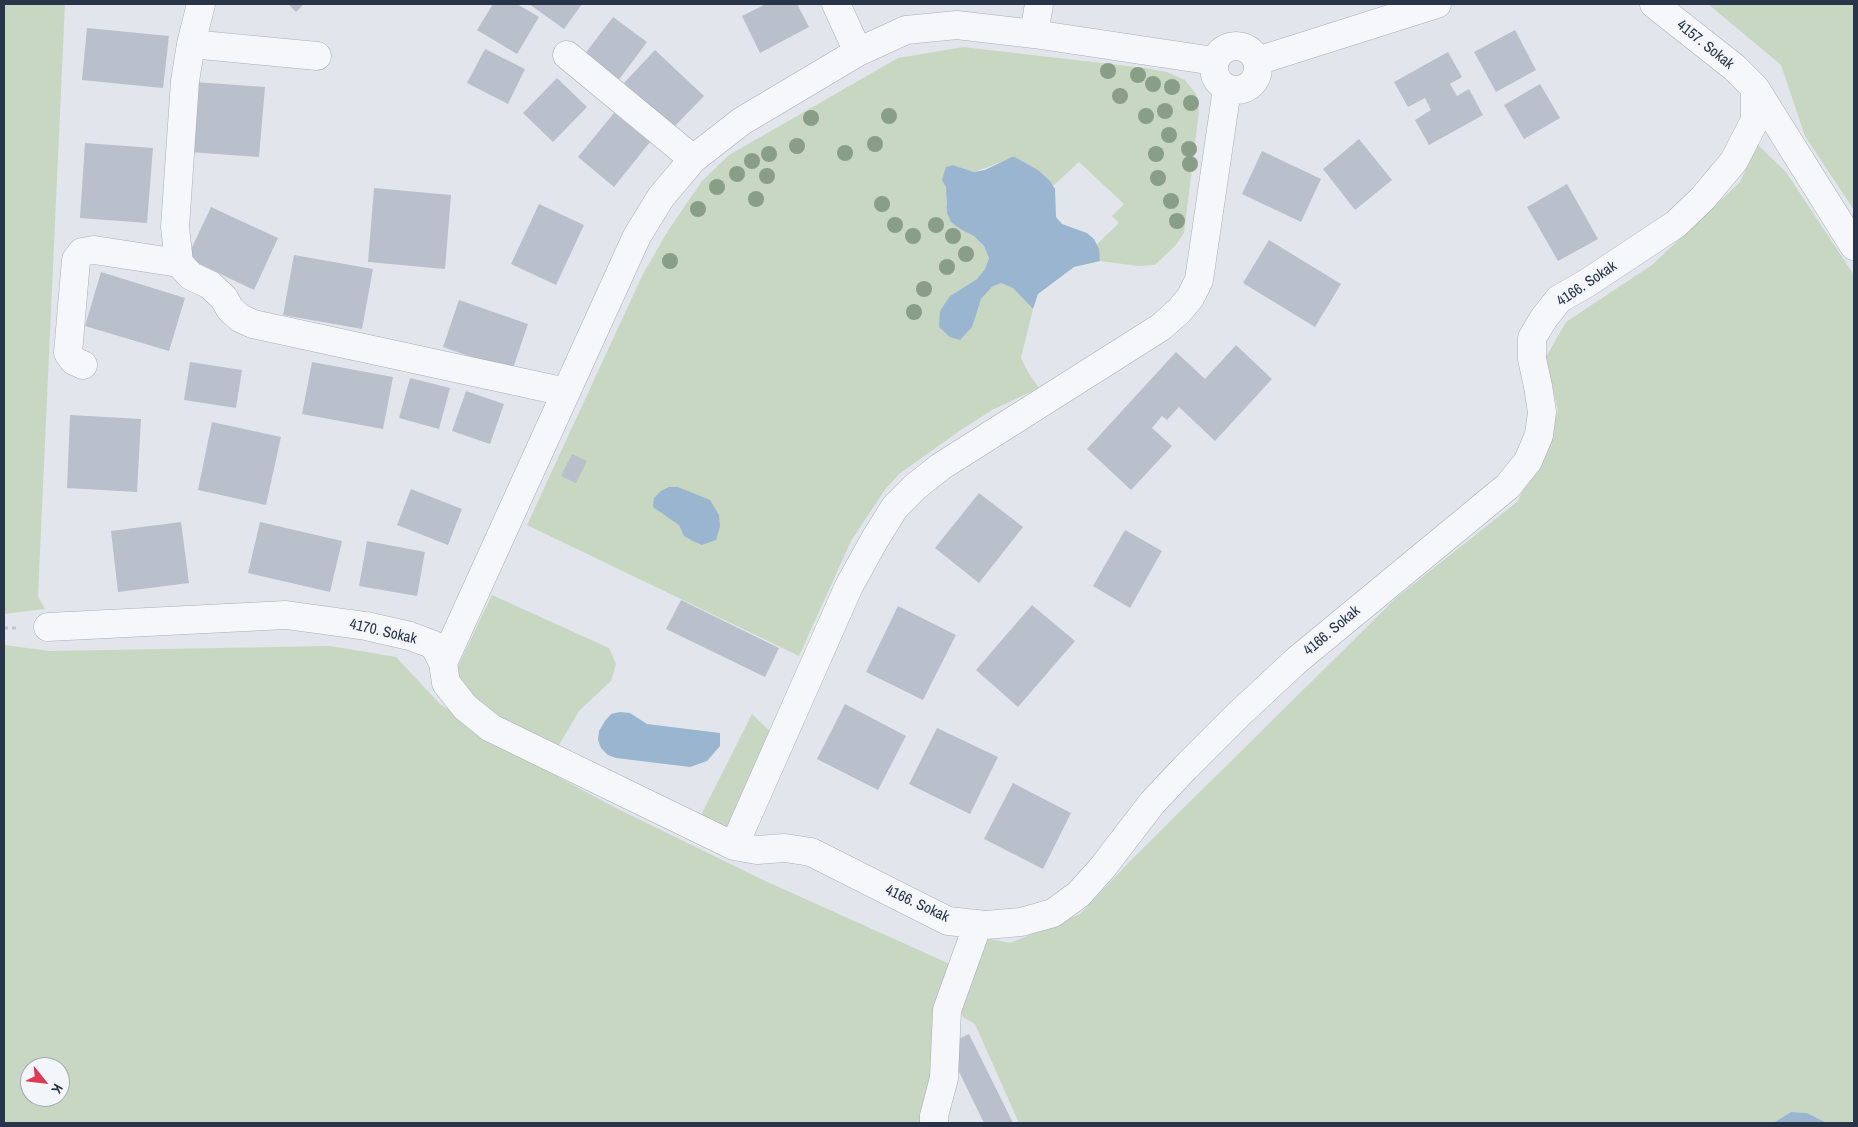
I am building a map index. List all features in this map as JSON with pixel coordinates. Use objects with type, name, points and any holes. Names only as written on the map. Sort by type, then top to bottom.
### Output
[{"type":"street","points":[[201,4],[191,44],[185,81],[175,227],[179,263],[191,276],[210,285],[224,298],[230,309],[240,318],[253,324],[566,392]]},
{"type":"street","points":[[836,4],[858,52]]},
{"type":"street","points":[[1034,34],[1039,4]]},
{"type":"street","points":[[1257,62],[1437,4]]},
{"type":"street","name":"4157. Sokak","points":[[1654,4],[1734,68],[1754,88],[1854,246]]},
{"type":"street","points":[[443,663],[637,236],[662,197],[693,159],[742,121],[858,52],[906,30],[957,25],[1034,34],[1214,61]]},
{"type":"street","points":[[191,44],[317,56]]},
{"type":"street","points":[[1233,45],[1248,49],[1254,54],[1257,62],[1258,69],[1253,82],[1240,90],[1226,89],[1216,79],[1214,61],[1220,52],[1233,45]]},
{"type":"street","points":[[566,55],[693,159]]},
{"type":"street","name":"4166. Sokak","points":[[734,846],[757,850],[785,848],[811,852],[948,921],[978,924],[1021,922],[1053,913],[1080,894],[1152,804],[1184,768],[1239,714],[1297,660],[1508,486],[1528,461],[1539,435],[1542,412],[1532,359],[1532,338],[1544,318],[1559,299],[1587,283],[1676,224],[1703,198],[1734,161],[1755,120],[1754,88]]},
{"type":"street","points":[[734,846],[849,586],[895,507],[915,487],[940,467],[1161,327],[1190,298],[1199,280],[1226,89]]},
{"type":"street","points":[[83,365],[74,361],[68,354],[76,260],[82,252],[94,250],[179,263]]},
{"type":"street","name":"4170. Sokak","points":[[48,627],[286,615],[366,626],[410,636],[434,645],[443,663],[446,683],[465,707],[491,728],[734,846]]},
{"type":"street","points":[[934,1123],[934,1116],[944,1078],[947,1010],[978,924]]},
{"type":"green space","points":[[4,4],[65,4],[38,596],[45,609],[4,614]]},
{"type":"green space","points":[[1708,4],[1854,4],[1854,210],[1805,136],[1781,65]]},
{"type":"green space","points":[[963,47],[1145,68],[1167,72],[1185,80],[1196,94],[1199,111],[1184,233],[1175,246],[1155,265],[1138,266],[1100,261],[1097,244],[1119,223],[1112,216],[1124,204],[1079,162],[1053,186],[1038,170],[1015,157],[974,172],[953,165],[946,167],[946,204],[962,230],[974,236],[984,246],[989,258],[985,269],[977,279],[950,296],[976,311],[981,299],[992,287],[1001,283],[1013,288],[1033,309],[1021,358],[1039,388],[992,410],[899,474],[884,491],[851,541],[799,656],[527,525],[643,274],[669,229],[702,181],[729,155],[898,58]]},
{"type":"green space","points":[[1757,144],[1786,172],[1854,275],[1854,1120],[1849,1123],[1827,1123],[1807,1113],[1791,1112],[1773,1123],[1019,1123],[975,1024],[963,1017],[958,1000],[982,957],[981,937],[1010,943],[1080,914],[1132,859],[1396,598],[1518,501],[1558,412],[1546,357],[1566,322],[1652,265],[1740,182]]},
{"type":"green space","points":[[492,595],[609,648],[616,664],[611,681],[579,711],[556,750],[473,704],[456,670]]},
{"type":"green space","points":[[4,645],[50,651],[330,646],[396,657],[440,704],[534,764],[614,807],[761,879],[952,965],[932,1018],[939,1056],[927,1123],[4,1123]]},
{"type":"green space","points":[[752,714],[773,734],[729,828],[699,819]]},
{"type":"water","points":[[1012,157],[1038,170],[1050,181],[1055,189],[1056,217],[1062,224],[1087,233],[1094,239],[1099,249],[1100,261],[1074,267],[1038,294],[1033,309],[1013,288],[1001,283],[992,287],[981,299],[972,327],[960,340],[950,337],[939,327],[940,311],[950,296],[977,279],[985,269],[989,258],[984,246],[974,236],[951,222],[947,213],[946,187],[942,180],[946,167],[953,165],[974,172],[985,170]]},
{"type":"water","points":[[669,487],[678,487],[710,500],[719,515],[720,526],[716,540],[702,545],[693,541],[684,536],[679,525],[653,507],[654,498],[661,491]]},
{"type":"water","points":[[620,712],[630,713],[647,724],[720,733],[720,746],[707,761],[690,767],[616,758],[608,755],[601,748],[598,740],[599,731],[605,721],[611,714]]},
{"type":"water","points":[[1791,1112],[1807,1113],[1827,1123],[1773,1123]]},
{"type":"building","points":[[288,4],[304,4],[296,12]]},
{"type":"building","points":[[493,4],[517,4],[539,17],[517,54],[477,30]]},
{"type":"building","points":[[529,4],[582,4],[564,29]]},
{"type":"building","points":[[766,4],[797,4],[809,27],[760,53],[742,16]]},
{"type":"building","points":[[613,17],[647,42],[618,81],[584,55]]},
{"type":"building","points":[[87,28],[169,36],[163,88],[82,80]]},
{"type":"building","points":[[1515,30],[1536,70],[1496,92],[1474,52]]},
{"type":"building","points":[[485,49],[525,69],[508,104],[467,83]]},
{"type":"building","points":[[655,50],[704,96],[673,128],[624,83]]},
{"type":"building","points":[[1448,52],[1462,77],[1450,84],[1457,96],[1469,89],[1483,115],[1429,145],[1415,120],[1431,110],[1425,98],[1408,107],[1394,82]]},
{"type":"building","points":[[557,78],[587,107],[553,142],[523,113]]},
{"type":"building","points":[[194,82],[265,87],[259,157],[189,152]]},
{"type":"building","points":[[1540,84],[1560,118],[1524,139],[1504,105]]},
{"type":"building","points":[[614,113],[650,142],[614,187],[578,157]]},
{"type":"building","points":[[1359,139],[1392,180],[1355,210],[1323,169]]},
{"type":"building","points":[[85,143],[153,148],[147,223],[80,218]]},
{"type":"building","points":[[1262,151],[1321,179],[1301,222],[1242,194]]},
{"type":"building","points":[[1567,184],[1598,239],[1558,261],[1527,207]]},
{"type":"building","points":[[374,188],[451,195],[445,269],[368,262]]},
{"type":"building","points":[[539,204],[584,225],[556,285],[511,264]]},
{"type":"building","points":[[211,207],[278,238],[254,290],[187,258]]},
{"type":"building","points":[[1269,240],[1341,284],[1315,327],[1243,283]]},
{"type":"building","points":[[294,255],[373,269],[362,329],[283,315]]},
{"type":"building","points":[[101,272],[185,298],[169,351],[85,326]]},
{"type":"building","points":[[459,300],[528,324],[512,371],[443,347]]},
{"type":"building","points":[[1236,345],[1272,379],[1215,441],[1179,407],[1167,420],[1162,416],[1152,428],[1172,446],[1131,490],[1087,449],[1176,352],[1205,379]]},
{"type":"building","points":[[190,362],[242,370],[236,408],[184,400]]},
{"type":"building","points":[[312,362],[393,377],[383,429],[302,414]]},
{"type":"building","points":[[410,378],[450,388],[439,429],[399,418]]},
{"type":"building","points":[[466,391],[504,404],[490,444],[452,431]]},
{"type":"building","points":[[70,415],[141,419],[137,492],[67,488]]},
{"type":"building","points":[[212,422],[281,437],[266,505],[198,490]]},
{"type":"building","points":[[572,454],[587,461],[576,483],[561,476]]},
{"type":"building","points":[[411,489],[462,509],[448,545],[397,525]]},
{"type":"building","points":[[979,493],[1023,527],[979,583],[935,548]]},
{"type":"building","points":[[181,522],[189,583],[118,592],[111,531]]},
{"type":"building","points":[[260,522],[342,541],[330,592],[248,573]]},
{"type":"building","points":[[1125,530],[1162,551],[1130,608],[1093,586]]},
{"type":"building","points":[[367,541],[425,552],[417,596],[359,586]]},
{"type":"building","points":[[681,600],[779,648],[765,677],[666,629]]},
{"type":"building","points":[[1032,605],[1075,641],[1018,707],[976,670]]},
{"type":"building","points":[[898,606],[956,635],[923,700],[866,672]]},
{"type":"building","points":[[845,704],[906,736],[878,790],[817,759]]},
{"type":"building","points":[[937,728],[998,757],[970,814],[909,784]]},
{"type":"building","points":[[1013,783],[1071,813],[1043,869],[984,839]]},
{"type":"building","points":[[969,1034],[1013,1123],[984,1123],[946,1045]]}]
